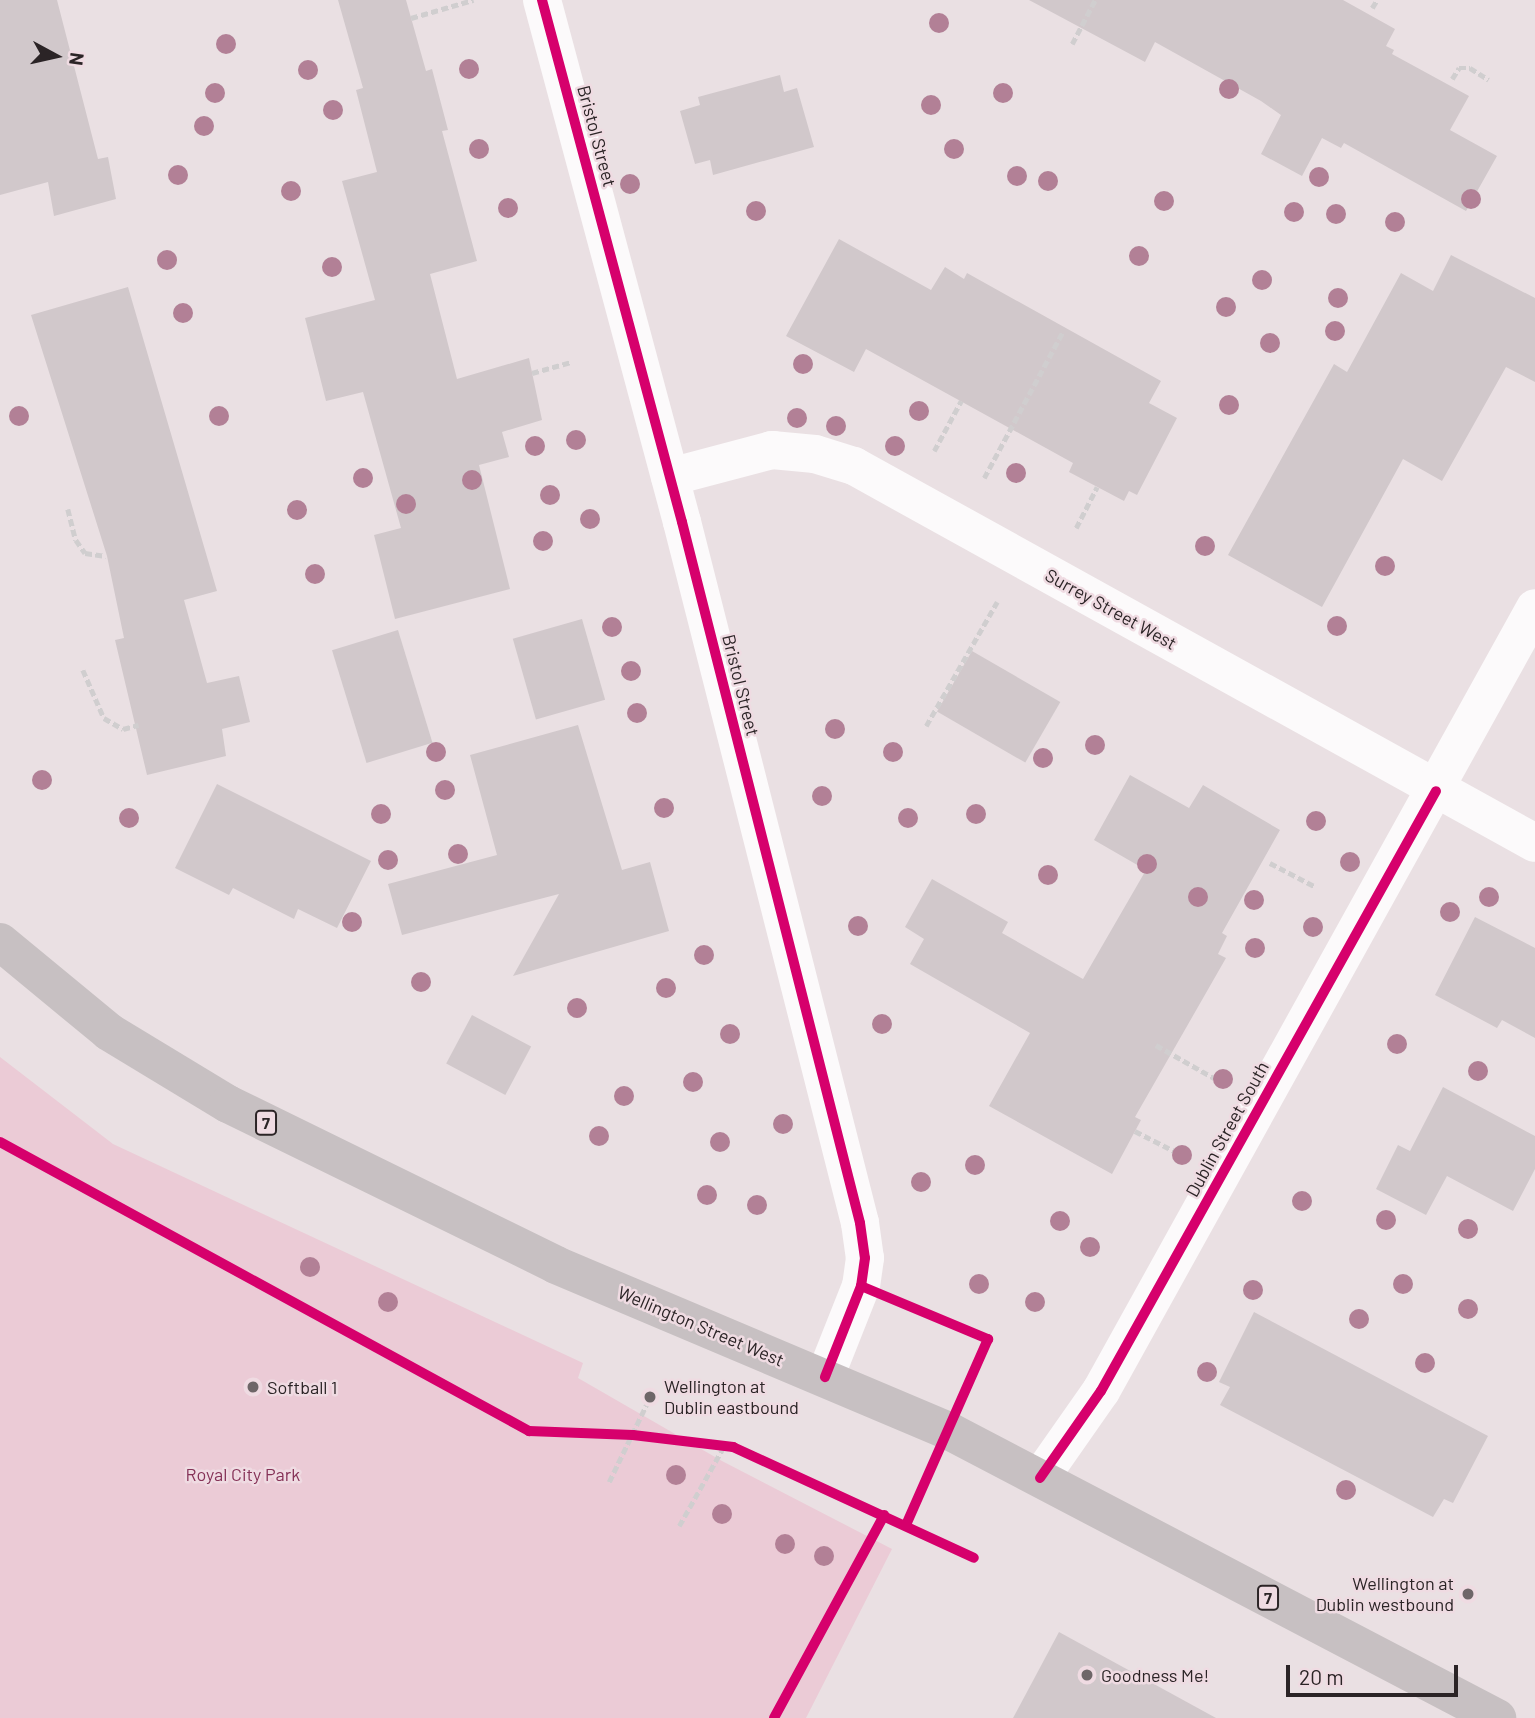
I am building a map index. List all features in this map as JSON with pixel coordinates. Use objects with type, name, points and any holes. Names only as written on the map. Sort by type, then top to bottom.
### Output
[{"type":"main road","name":"Wellington Street West","points":[[0,942],[109,1032],[228,1104],[556,1265],[949,1431],[1497,1718]]},
{"type":"street","name":"Bristol Street","points":[[542,0],[670,477],[860,1223],[865,1258],[861,1286],[825,1377]]},
{"type":"street","name":"Surrey Street West","points":[[670,477],[772,450],[815,454],[854,466],[1436,791],[1535,843]]},
{"type":"street","name":"Dublin Street South","points":[[1040,1478],[1101,1391],[1436,791],[1535,608]]},
{"type":"path","points":[[1072,44],[1095,0]]},
{"type":"path","points":[[1372,8],[1377,0]]},
{"type":"path","points":[[411,18],[473,1]]},
{"type":"path","points":[[1452,79],[1459,68],[1470,68],[1489,80]]},
{"type":"path","points":[[984,478],[1063,331]]},
{"type":"path","points":[[532,373],[571,362]]},
{"type":"path","points":[[934,452],[961,401]]},
{"type":"path","points":[[1076,528],[1097,487]]},
{"type":"path","points":[[68,509],[85,553],[107,556]]},
{"type":"path","points":[[926,726],[1021,559]]},
{"type":"path","points":[[83,670],[104,718],[122,729],[138,725]]},
{"type":"path","points":[[1270,863],[1316,887]]},
{"type":"path","points":[[1156,1045],[1214,1078]]},
{"type":"path","points":[[1135,1131],[1174,1151]]},
{"type":"path","points":[[609,1482],[650,1398]]},
{"type":"path","points":[[679,1526],[724,1446]]},
{"type":"green space","name":"Royal City Park","points":[[0,1057],[113,1144],[583,1363],[578,1378],[722,1461],[892,1549],[806,1718],[0,1718]]},
{"type":"building","points":[[0,0],[57,0],[98,159],[108,157],[116,199],[54,216],[48,182],[0,195]]},
{"type":"building","points":[[338,0],[406,0],[426,71],[432,69],[448,130],[442,131],[477,261],[430,274],[457,379],[529,358],[542,420],[502,432],[509,457],[479,465],[510,589],[395,619],[374,535],[401,528],[363,392],[326,401],[305,318],[375,300],[342,181],[377,172],[356,90],[363,88]]},
{"type":"building","points":[[1029,0],[1343,0],[1395,29],[1386,46],[1394,50],[1392,54],[1469,96],[1450,130],[1497,156],[1466,211],[1344,143],[1341,148],[1322,138],[1302,176],[1261,154],[1281,115],[1261,101],[1155,42],[1145,62]]},
{"type":"building","points":[[780,75],[784,92],[797,88],[814,147],[713,175],[710,160],[695,164],[680,111],[700,105],[698,97]]},
{"type":"building","points":[[839,239],[931,290],[945,267],[964,279],[967,273],[1161,381],[1149,403],[1177,418],[1137,495],[1129,491],[1124,501],[1069,472],[1073,463],[866,349],[854,372],[786,336]]},
{"type":"building","points":[[1451,255],[1535,298],[1535,382],[1506,367],[1442,481],[1403,459],[1322,607],[1228,555],[1334,364],[1347,372],[1401,273],[1433,291]]},
{"type":"building","points":[[128,287],[217,591],[184,600],[207,683],[239,676],[250,722],[222,729],[226,756],[147,775],[115,640],[124,638],[107,556],[31,315]]},
{"type":"building","points":[[582,619],[605,700],[536,720],[513,639]]},
{"type":"building","points":[[398,630],[432,743],[367,763],[332,650]]},
{"type":"building","points":[[972,651],[1060,702],[1025,763],[937,712]]},
{"type":"building","points":[[578,725],[622,870],[650,862],[669,931],[513,976],[559,894],[402,935],[388,884],[497,855],[470,755]]},
{"type":"building","points":[[1130,775],[1189,808],[1203,785],[1280,830],[1222,933],[1227,936],[1218,954],[1226,958],[1135,1117],[1141,1120],[1112,1174],[989,1106],[1030,1033],[910,964],[924,939],[905,927],[932,879],[1008,922],[1002,933],[1083,979],[1146,870],[1094,840]]},
{"type":"building","points":[[217,784],[371,861],[337,928],[298,909],[294,919],[233,888],[229,895],[175,868]]},
{"type":"building","points":[[1475,917],[1535,948],[1535,1038],[1502,1020],[1497,1028],[1435,995]]},
{"type":"building","points":[[472,1015],[531,1046],[505,1095],[446,1064]]},
{"type":"building","points":[[1443,1087],[1535,1136],[1535,1169],[1513,1211],[1447,1176],[1426,1215],[1376,1189],[1398,1145],[1410,1151]]},
{"type":"building","points":[[1254,1312],[1488,1436],[1453,1503],[1444,1499],[1433,1517],[1220,1405],[1230,1387],[1219,1382]]},
{"type":"building","name":"Goodness Me!","points":[[1059,1632],[1216,1718],[1013,1718]]},
{"type":"cycle path","points":[[542,0],[682,522],[860,1223],[865,1258],[861,1286],[825,1377]]},
{"type":"cycle path","points":[[1040,1478],[1101,1391],[1436,791]]},
{"type":"cycle path","points":[[0,1142],[529,1431],[633,1435],[733,1447],[974,1558]]},
{"type":"cycle path","points":[[861,1286],[988,1339],[906,1525]]},
{"type":"cycle path","points":[[774,1718],[884,1515]]},
{"type":"place","name":"Softball 1","points":[[253,1387]]},
{"type":"place","name":"Wellington at Dublin eastbound","points":[[650,1397]]},
{"type":"place","name":"Wellington at Dublin westbound","points":[[1468,1594]]},
{"type":"place","name":"Goodness Me!","points":[[1087,1675]]}]
